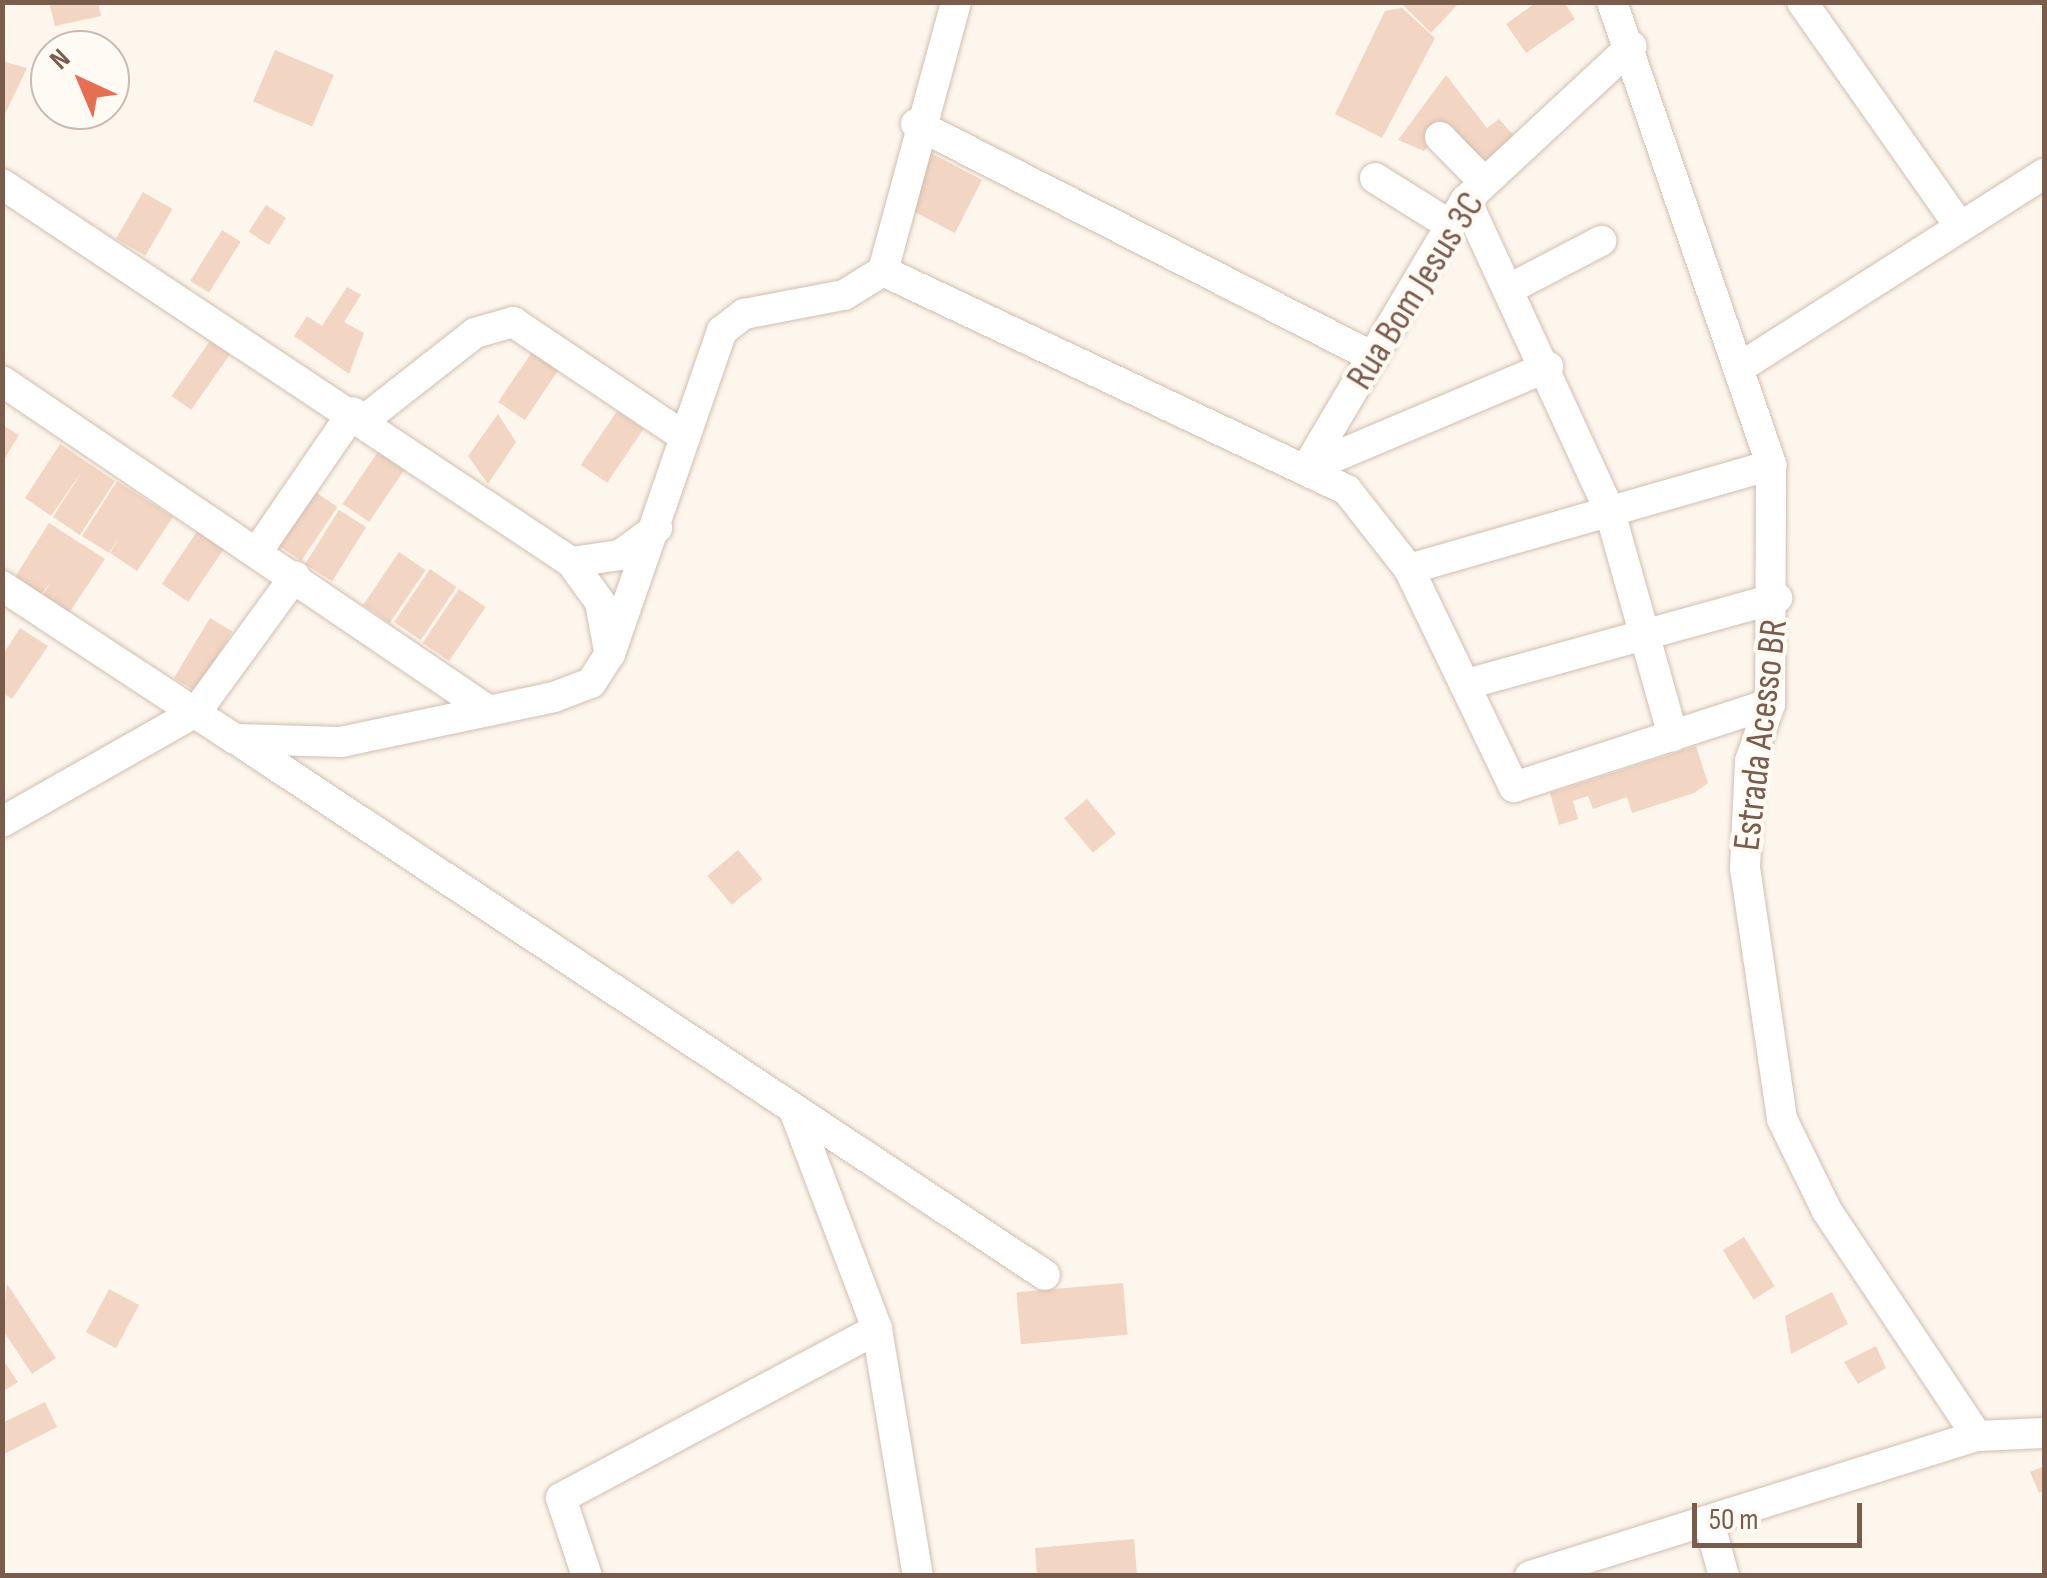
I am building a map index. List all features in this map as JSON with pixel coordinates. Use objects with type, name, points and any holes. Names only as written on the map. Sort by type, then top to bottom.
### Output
[{"type":"street","points":[[235,739],[340,742],[591,683],[610,654],[657,528],[716,343],[732,322],[844,295],[883,271],[916,124],[956,2]]},
{"type":"street","name":"Estrada Acesso BR","points":[[1612,2],[1632,46],[1771,465],[1776,598],[1770,704],[1750,761],[1746,868],[1782,1119],[1827,1210],[1977,1436]]},
{"type":"street","points":[[1802,2],[1960,228]]},
{"type":"street","name":"Rua Bom Jesus 3C","points":[[1306,469],[1467,202],[1632,46]]},
{"type":"street","points":[[916,124],[1373,357]]},
{"type":"street","points":[[1440,137],[1610,512],[1648,629],[1673,736]]},
{"type":"street","points":[[1739,368],[2044,174]]},
{"type":"street","points":[[1374,178],[1467,202]]},
{"type":"street","points":[[2,184],[359,416],[571,562],[600,602],[610,654]]},
{"type":"street","points":[[1511,288],[1601,241]]},
{"type":"street","points":[[883,271],[1306,469],[1367,506],[1410,570],[1514,787],[1770,704]]},
{"type":"street","points":[[259,549],[359,416],[475,332],[514,322],[685,437]]},
{"type":"street","points":[[1306,469],[1548,368]]},
{"type":"street","points":[[2,381],[259,549],[486,709]]},
{"type":"street","points":[[1410,570],[1771,465]]},
{"type":"street","points":[[571,562],[620,555],[657,528]]},
{"type":"street","points":[[10,808],[196,712],[296,576]]},
{"type":"street","points":[[2,586],[1044,1274]]},
{"type":"street","points":[[1467,684],[1648,629],[1776,598]]},
{"type":"street","points":[[794,1110],[877,1330],[918,1576]]},
{"type":"street","points":[[587,1576],[561,1498],[877,1330]]},
{"type":"street","points":[[1530,1576],[1710,1526],[1977,1436],[2044,1433]]},
{"type":"street","points":[[1710,1526],[1724,1576]]},
{"type":"building","points":[[49,2],[98,2],[101,16],[55,26]]},
{"type":"building","points":[[1400,2],[1460,2],[1431,33]]},
{"type":"building","points":[[1537,2],[1564,2],[1575,19],[1526,53],[1506,24]]},
{"type":"building","points":[[1402,8],[1435,38],[1382,138],[1335,114],[1385,11]]},
{"type":"building","points":[[275,50],[334,75],[312,127],[253,102]]},
{"type":"building","points":[[2,61],[27,68],[2,120]]},
{"type":"building","points":[[1446,75],[1487,128],[1499,119],[1516,138],[1482,172],[1443,129],[1424,151],[1398,140]]},
{"type":"building","points":[[923,149],[982,180],[955,233],[907,208]]},
{"type":"building","points":[[143,192],[172,209],[145,256],[116,239]]},
{"type":"building","points":[[266,205],[286,218],[269,245],[249,232]]},
{"type":"building","points":[[222,230],[241,242],[209,293],[190,281]]},
{"type":"building","points":[[347,287],[361,295],[344,322],[364,333],[349,374],[294,336],[307,316],[322,326]]},
{"type":"building","points":[[210,341],[230,355],[191,410],[172,396]]},
{"type":"building","points":[[534,349],[561,367],[525,420],[498,402]]},
{"type":"building","points":[[617,411],[644,429],[607,483],[581,465]]},
{"type":"building","points":[[498,414],[516,442],[488,484],[468,456]]},
{"type":"building","points":[[2,425],[19,435],[2,463]]},
{"type":"building","points":[[60,444],[115,481],[80,535],[53,517],[83,470],[51,516],[25,498]]},
{"type":"building","points":[[379,450],[406,468],[369,522],[343,504]]},
{"type":"building","points":[[117,481],[173,517],[137,571],[110,553],[122,534],[109,553],[82,536]]},
{"type":"building","points":[[311,489],[338,507],[301,561],[275,543]]},
{"type":"building","points":[[339,510],[366,527],[332,581],[305,564]]},
{"type":"building","points":[[49,523],[105,559],[69,613],[43,595],[51,582],[41,595],[15,577]]},
{"type":"building","points":[[198,530],[225,548],[188,602],[162,584]]},
{"type":"building","points":[[399,552],[426,570],[390,623],[363,605]]},
{"type":"building","points":[[430,569],[457,587],[421,640],[394,622]]},
{"type":"building","points":[[459,589],[486,607],[449,661],[423,643]]},
{"type":"building","points":[[210,618],[232,631],[196,691],[174,678]]},
{"type":"building","points":[[20,628],[48,646],[12,699],[2,693],[2,656]]},
{"type":"building","points":[[1696,746],[1708,783],[1694,793],[1632,813],[1627,797],[1593,809],[1588,796],[1573,801],[1578,819],[1559,825],[1550,793]]},
{"type":"building","points":[[1087,799],[1116,833],[1093,853],[1064,818]]},
{"type":"building","points":[[738,850],[762,879],[732,905],[707,876]]},
{"type":"building","points":[[1744,1237],[1775,1286],[1754,1299],[1723,1250]]},
{"type":"building","points":[[1123,1283],[1128,1335],[1021,1344],[1016,1292]]},
{"type":"building","points":[[7,1284],[56,1358],[32,1374],[2,1329]]},
{"type":"building","points":[[109,1289],[139,1305],[116,1348],[86,1332]]},
{"type":"building","points":[[1832,1292],[1848,1324],[1791,1354],[1785,1316]]},
{"type":"building","points":[[1876,1346],[1886,1368],[1858,1384],[1844,1362]]},
{"type":"building","points":[[2,1358],[18,1382],[2,1392]]},
{"type":"building","points":[[45,1402],[57,1427],[2,1455],[2,1423]]},
{"type":"building","points":[[2044,1466],[2044,1490],[2039,1493],[2030,1472]]},
{"type":"building","points":[[1134,1539],[1137,1576],[1037,1576],[1035,1548]]}]
